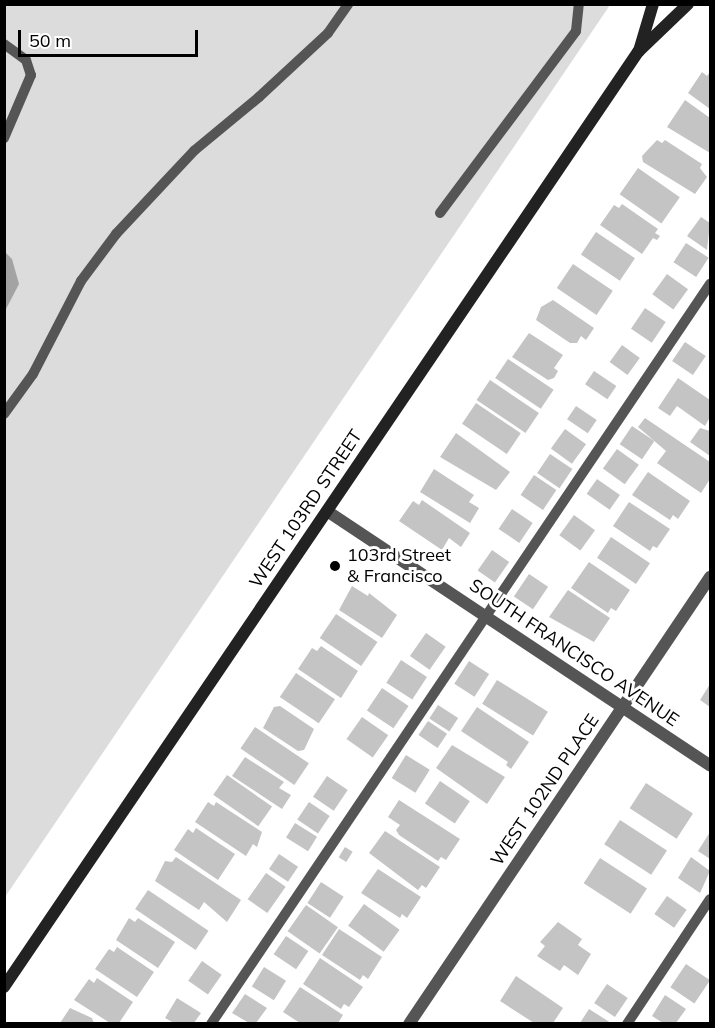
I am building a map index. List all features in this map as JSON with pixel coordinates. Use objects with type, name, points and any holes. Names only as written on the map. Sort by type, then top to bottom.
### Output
[{"type":"main road","name":"WEST 103RD STREET","points":[[638,52],[653,4]]},
{"type":"main road","name":"WEST 103RD STREET","points":[[4,987],[638,52],[688,4]]},
{"type":"street","name":"SOUTH FRANCISCO AVENUE","points":[[327,511],[711,765]]},
{"type":"street","name":"WEST 102ND PLACE","points":[[409,1023],[711,577]]},
{"type":"lane","points":[[4,414],[33,374],[81,281],[116,234],[195,150],[260,97],[328,33],[348,4]]},
{"type":"lane","points":[[440,213],[576,31],[579,4]]},
{"type":"lane","points":[[4,44],[26,60],[30,75],[4,138]]},
{"type":"lane","points":[[211,1023],[711,285]]},
{"type":"lane","points":[[627,1023],[711,899]]},
{"type":"shaded area","points":[[5,5],[610,5],[5,897]]},
{"type":"shaded area","points":[[5,252],[12,259],[19,284],[5,311]]},
{"type":"building","points":[[702,72],[707,76],[710,72],[710,109],[688,93]]},
{"type":"building","points":[[685,100],[710,118],[710,153],[667,127]]},
{"type":"building","points":[[657,140],[662,143],[665,140],[702,164],[700,168],[707,177],[695,194],[643,162],[642,156]]},
{"type":"building","points":[[638,168],[680,197],[661,223],[620,194]]},
{"type":"building","points":[[622,204],[658,229],[655,233],[660,236],[657,240],[653,238],[642,254],[600,225],[614,205],[619,208]]},
{"type":"building","points":[[701,217],[710,223],[707,250],[687,236]]},
{"type":"building","points":[[596,232],[635,258],[620,281],[581,254]]},
{"type":"building","points":[[686,243],[709,258],[696,277],[673,262]]},
{"type":"building","points":[[573,264],[613,291],[597,315],[557,288]]},
{"type":"building","points":[[667,274],[688,289],[673,310],[652,294]]},
{"type":"building","points":[[553,300],[594,328],[586,340],[581,336],[577,343],[570,343],[536,320],[541,307]]},
{"type":"building","points":[[645,308],[666,322],[652,343],[631,329]]},
{"type":"building","points":[[529,333],[563,355],[554,368],[558,371],[554,378],[548,380],[512,357]]},
{"type":"building","points":[[685,342],[706,356],[693,375],[672,361]]},
{"type":"building","points":[[622,345],[640,358],[627,375],[610,362]]},
{"type":"building","points":[[508,359],[554,390],[541,409],[495,378]]},
{"type":"building","points":[[594,371],[616,386],[607,399],[585,384]]},
{"type":"building","points":[[678,378],[710,400],[710,417],[705,426],[677,406],[670,416],[658,408]]},
{"type":"building","points":[[490,380],[539,413],[525,433],[477,400]]},
{"type":"building","points":[[476,403],[521,433],[507,454],[462,424]]},
{"type":"building","points":[[576,406],[597,420],[588,433],[567,419]]},
{"type":"building","points":[[645,418],[710,462],[710,479],[701,493],[657,463],[666,451],[638,427]]},
{"type":"building","points":[[632,426],[654,441],[642,459],[620,444]]},
{"type":"building","points":[[700,428],[710,431],[710,456],[690,442]]},
{"type":"building","points":[[565,429],[586,444],[572,464],[551,448]]},
{"type":"building","points":[[456,433],[510,472],[496,490],[440,457]]},
{"type":"building","points":[[617,449],[639,465],[625,484],[603,468]]},
{"type":"building","points":[[550,454],[572,469],[560,488],[537,473]]},
{"type":"building","points":[[434,469],[474,495],[469,502],[479,508],[470,523],[420,492]]},
{"type":"building","points":[[648,472],[690,501],[678,519],[673,515],[670,520],[632,495]]},
{"type":"building","points":[[534,475],[556,490],[543,510],[521,495]]},
{"type":"building","points":[[597,479],[620,495],[610,510],[587,494]]},
{"type":"building","points":[[422,500],[470,533],[461,547],[449,538],[442,550],[399,521],[413,501],[419,505]]},
{"type":"building","points":[[629,502],[670,529],[657,548],[653,546],[650,551],[613,526]]},
{"type":"building","points":[[512,509],[533,523],[519,543],[499,529]]},
{"type":"building","points":[[574,515],[595,530],[580,551],[559,535]]},
{"type":"building","points":[[611,537],[650,563],[636,584],[597,558]]},
{"type":"building","points":[[492,550],[509,562],[495,583],[478,570]]},
{"type":"building","points":[[589,562],[630,590],[616,611],[611,608],[608,613],[571,588]]},
{"type":"building","points":[[529,574],[548,587],[533,609],[514,596]]},
{"type":"building","points":[[352,586],[368,596],[369,593],[397,615],[382,638],[339,610]]},
{"type":"building","points":[[568,590],[610,618],[594,642],[549,617]]},
{"type":"building","points":[[336,614],[377,642],[361,666],[320,638]]},
{"type":"building","points":[[426,633],[446,647],[430,670],[410,656]]},
{"type":"building","points":[[321,646],[358,671],[341,698],[298,669],[312,648],[317,651]]},
{"type":"building","points":[[401,660],[427,677],[412,700],[386,683]]},
{"type":"building","points":[[469,661],[489,674],[474,697],[454,684]]},
{"type":"building","points":[[296,673],[335,699],[319,723],[280,697]]},
{"type":"building","points":[[497,680],[548,712],[533,736],[482,704]]},
{"type":"building","points":[[710,684],[710,707],[700,700]]},
{"type":"building","points":[[382,688],[409,706],[393,728],[367,710]]},
{"type":"building","points":[[438,705],[458,718],[449,731],[429,718]]},
{"type":"building","points":[[280,706],[314,729],[304,750],[298,751],[263,728],[274,707]]},
{"type":"building","points":[[477,707],[529,742],[511,769],[506,765],[508,762],[461,731]]},
{"type":"building","points":[[362,717],[388,735],[373,757],[347,739]]},
{"type":"building","points":[[428,721],[447,734],[438,748],[418,735]]},
{"type":"building","points":[[255,727],[309,763],[294,785],[240,749]]},
{"type":"building","points":[[452,745],[505,777],[487,804],[436,768]]},
{"type":"building","points":[[406,755],[430,770],[415,793],[392,778]]},
{"type":"building","points":[[245,757],[284,782],[279,788],[291,795],[282,809],[232,776]]},
{"type":"building","points":[[227,775],[272,807],[258,826],[213,795]]},
{"type":"building","points":[[327,776],[348,790],[334,811],[313,797]]},
{"type":"building","points":[[440,781],[470,801],[455,824],[425,803]]},
{"type":"building","points":[[646,783],[693,813],[677,839],[630,808]]},
{"type":"building","points":[[399,800],[460,839],[446,860],[441,857],[438,861],[399,835],[396,830],[400,825],[388,817]]},
{"type":"building","points":[[208,802],[214,806],[216,802],[262,832],[257,847],[253,844],[246,856],[195,822]]},
{"type":"building","points":[[309,802],[330,816],[318,833],[297,819]]},
{"type":"building","points":[[620,820],[667,850],[651,875],[604,844]]},
{"type":"building","points":[[295,823],[317,837],[308,851],[286,837]]},
{"type":"building","points":[[196,828],[235,854],[218,880],[174,850],[188,829],[193,833]]},
{"type":"building","points":[[385,831],[440,867],[426,888],[422,885],[418,890],[369,853]]},
{"type":"building","points":[[710,832],[710,859],[698,851]]},
{"type":"building","points":[[345,847],[353,852],[346,862],[339,857]]},
{"type":"building","points":[[279,854],[298,867],[288,882],[269,869]]},
{"type":"building","points":[[176,857],[241,900],[227,922],[204,902],[199,910],[155,881],[165,861],[172,862]]},
{"type":"building","points":[[691,857],[710,871],[700,893],[678,878]]},
{"type":"building","points":[[600,858],[647,888],[631,914],[584,883]]},
{"type":"building","points":[[378,869],[421,897],[407,918],[402,914],[400,918],[361,893]]},
{"type":"building","points":[[266,873],[286,887],[267,913],[248,899]]},
{"type":"building","points":[[321,882],[344,897],[330,918],[307,903]]},
{"type":"building","points":[[148,890],[209,931],[196,950],[135,909]]},
{"type":"building","points":[[667,896],[687,910],[674,928],[654,914]]},
{"type":"building","points":[[364,904],[400,930],[384,952],[348,926]]},
{"type":"building","points":[[306,905],[338,927],[320,954],[288,931]]},
{"type":"building","points":[[129,918],[135,922],[138,918],[175,942],[158,968],[116,940]]},
{"type":"building","points":[[558,922],[582,939],[578,945],[591,954],[578,975],[564,965],[560,971],[537,956],[545,946],[540,942]]},
{"type":"building","points":[[339,929],[382,957],[368,979],[363,975],[360,980],[322,955]]},
{"type":"building","points":[[286,936],[308,951],[296,969],[274,954]]},
{"type":"building","points":[[117,947],[154,972],[137,997],[95,969],[109,949],[114,952]]},
{"type":"building","points":[[320,958],[363,987],[349,1007],[344,1004],[341,1009],[303,984]]},
{"type":"building","points":[[202,961],[222,975],[208,994],[188,981]]},
{"type":"building","points":[[686,964],[710,980],[694,1003],[670,987]]},
{"type":"building","points":[[264,967],[286,981],[274,1000],[252,987]]},
{"type":"building","points":[[516,976],[563,1008],[553,1023],[534,1023],[500,1001]]},
{"type":"building","points":[[97,978],[133,1002],[119,1023],[110,1023],[74,1000],[89,979],[94,983]]},
{"type":"building","points":[[607,984],[628,998],[615,1017],[594,1003]]},
{"type":"building","points":[[300,987],[343,1015],[338,1023],[300,1023],[283,1012]]},
{"type":"building","points":[[245,994],[267,1008],[256,1023],[249,1023],[232,1013]]},
{"type":"building","points":[[665,995],[686,1009],[676,1023],[663,1023],[652,1016]]},
{"type":"building","points":[[177,998],[201,1013],[194,1023],[174,1023],[165,1018]]},
{"type":"building","points":[[70,1008],[92,1018],[94,1023],[60,1023]]},
{"type":"building","points":[[589,1009],[611,1023],[580,1023]]},
{"type":"place","name":"103rd Street & Francisco","points":[[335,566]]}]
